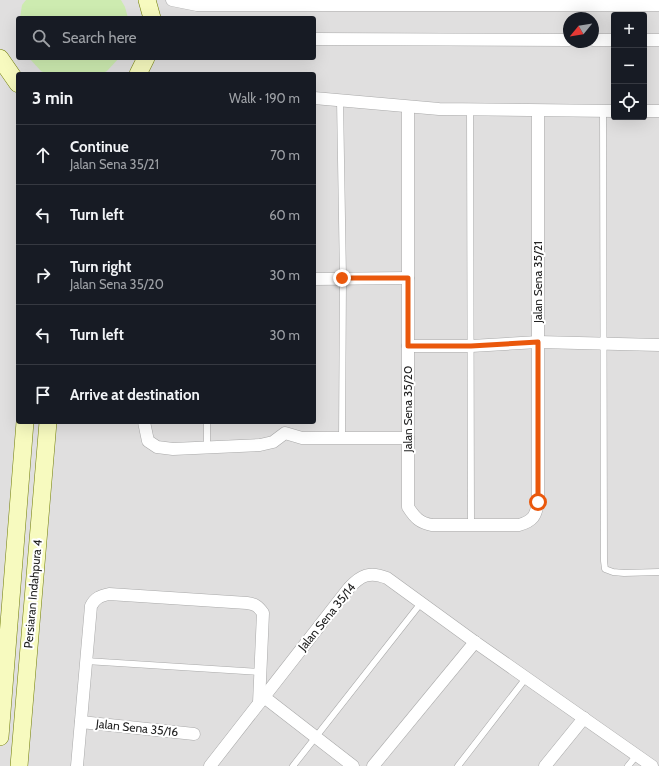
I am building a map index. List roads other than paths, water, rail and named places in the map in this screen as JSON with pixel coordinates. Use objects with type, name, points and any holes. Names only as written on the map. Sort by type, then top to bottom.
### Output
[{"type":"street","points":[[147,0],[151,16]]},
{"type":"street","points":[[172,0],[197,5],[659,5]]},
{"type":"street","points":[[316,39],[563,40]]},
{"type":"street","points":[[599,40],[611,40]]},
{"type":"street","points":[[647,40],[659,40]]},
{"type":"street","points":[[0,60],[16,83]]},
{"type":"street","points":[[139,72],[145,60]]},
{"type":"street","points":[[316,98],[408,107],[470,110],[608,111]]},
{"type":"street","name":"Jalan Sena 35/20","points":[[408,107],[408,507],[414,517],[422,523],[432,525],[471,524]]},
{"type":"street","name":"Jalan Sena 35/21","points":[[471,524],[519,525],[530,522],[536,514],[538,502],[538,111]]},
{"type":"street","points":[[647,111],[659,111]]},
{"type":"street","points":[[316,279],[408,278]]},
{"type":"street","points":[[408,346],[471,346],[538,342],[659,345]]},
{"type":"street","name":"Persiaran Indahpura 4","points":[[0,737],[25,424]]},
{"type":"street","name":"Persiaran Indahpura 4","points":[[19,766],[48,424]]},
{"type":"street","points":[[144,424],[148,441],[158,447],[173,449],[260,445],[273,442],[285,428],[302,438],[408,438]]},
{"type":"street","name":"Jalan Sena 35/14","points":[[210,766],[349,588],[366,574],[377,574],[387,578],[475,642],[652,766]]},
{"type":"street","points":[[77,766],[91,606],[93,602],[103,595],[117,594],[253,604],[259,607],[263,613],[260,672],[262,700],[315,737],[352,766]]},
{"type":"street","points":[[373,766],[475,642]]},
{"type":"street","points":[[545,766],[584,718]]},
{"type":"street","name":"Jalan Sena 35/16","points":[[81,722],[194,734]]},
{"type":"lane","points":[[340,100],[342,438]]},
{"type":"lane","points":[[470,110],[471,524]]},
{"type":"lane","points":[[608,111],[604,344],[604,561],[605,569],[613,572],[659,572]]},
{"type":"lane","points":[[207,448],[208,424]]},
{"type":"lane","points":[[293,766],[421,603]]},
{"type":"lane","points":[[86,661],[260,672]]},
{"type":"lane","points":[[458,766],[526,678]]},
{"type":"lane","points":[[628,766],[637,755]]}]
